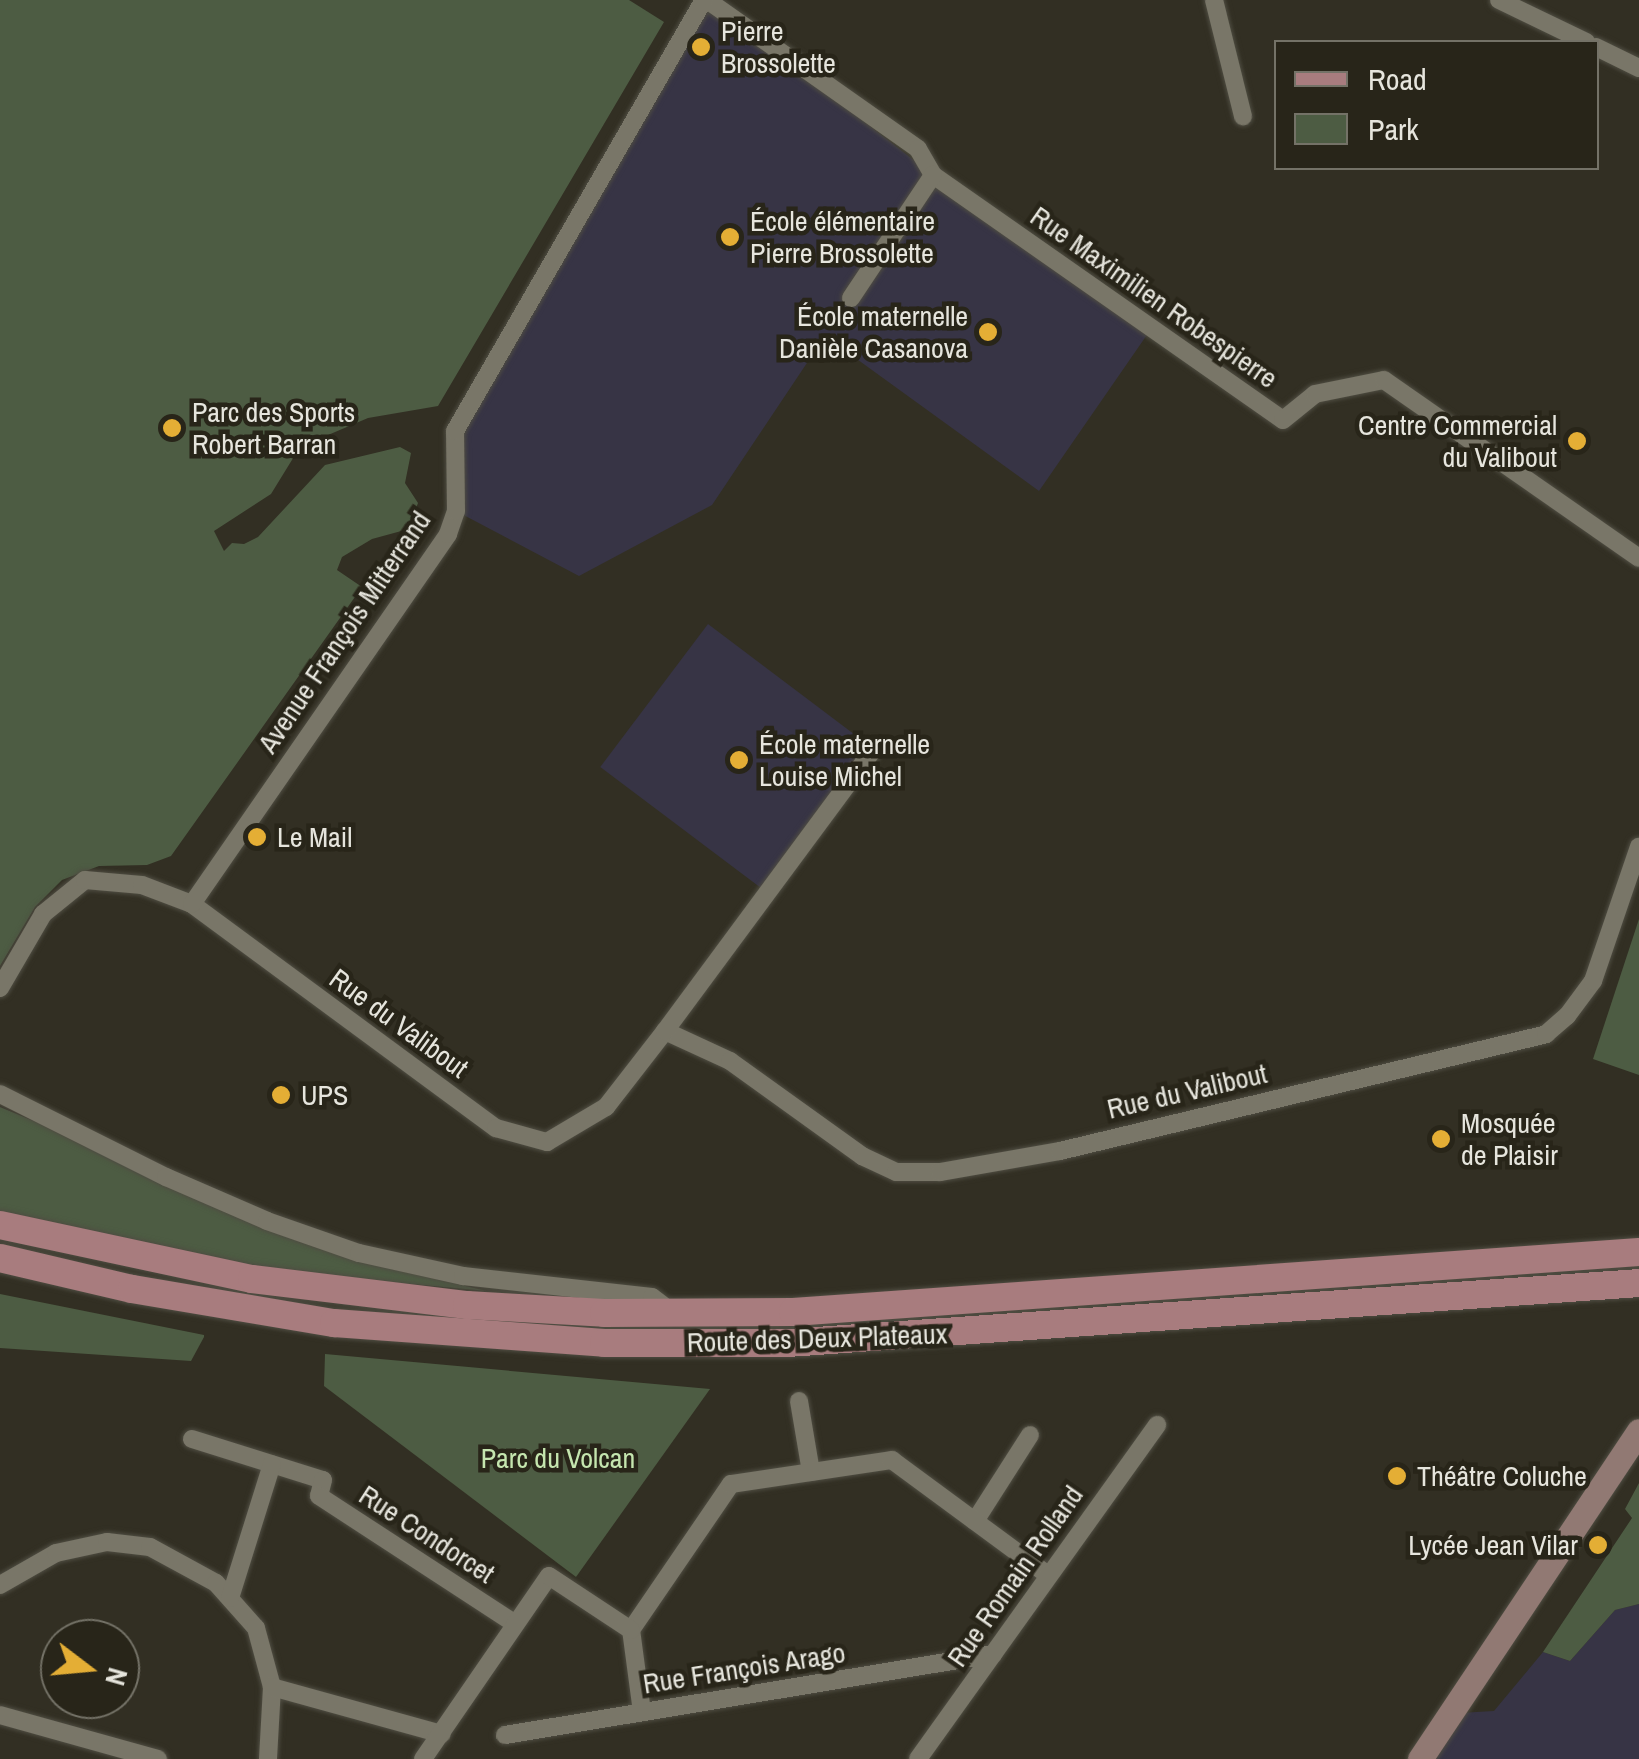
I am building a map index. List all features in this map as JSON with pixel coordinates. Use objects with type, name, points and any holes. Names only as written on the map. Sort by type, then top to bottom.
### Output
[{"type":"main road","name":"Route des Deux Plateaux","points":[[0,1225],[121,1254],[345,1292],[467,1304],[674,1314],[918,1305],[1639,1252]]},
{"type":"main road","name":"Route des Deux Plateaux","points":[[0,1258],[132,1289],[334,1323],[604,1343],[788,1344],[1639,1283]]},
{"type":"street","name":"Rue Maximilien Robespierre","points":[[705,0],[918,149],[934,175],[1283,420],[1315,394],[1384,380],[1639,558]]},
{"type":"street","name":"Avenue François Mitterrand","points":[[192,904],[448,534],[456,511],[455,431],[705,0]]},
{"type":"street","points":[[1214,0],[1243,116]]},
{"type":"street","points":[[1499,0],[1582,40]]},
{"type":"street","points":[[1599,49],[1639,68]]},
{"type":"street","points":[[851,298],[934,175]]},
{"type":"street","name":"Rue du Valibout","points":[[192,904],[496,1128],[547,1142],[606,1107],[874,749]]},
{"type":"street","name":"Rue du Valibout","points":[[665,1031],[730,1061],[862,1156],[896,1172],[940,1172],[1060,1151],[1546,1034],[1567,1016],[1593,981],[1639,847]]},
{"type":"street","points":[[0,988],[43,914],[85,880],[142,885],[192,904]]},
{"type":"street","name":"Route des Deux Plateaux","points":[[0,1094],[166,1177],[267,1221],[359,1253],[462,1276],[652,1297],[674,1314]]},
{"type":"street","points":[[799,1401],[810,1472]]},
{"type":"street","name":"Rue Romain Rolland","points":[[918,1759],[1157,1425]]},
{"type":"street","points":[[1420,1759],[1639,1431]]},
{"type":"street","points":[[975,1521],[1030,1436]]},
{"type":"street","name":"Rue Condorcet","points":[[192,1439],[323,1480],[319,1496],[514,1623]]},
{"type":"street","points":[[642,1712],[630,1630],[731,1484],[892,1460],[1048,1574]]},
{"type":"street","points":[[230,1598],[272,1464]]},
{"type":"street","points":[[0,1585],[56,1553],[107,1542],[150,1548],[216,1583],[256,1628],[272,1688],[268,1759]]},
{"type":"street","points":[[423,1759],[549,1576],[630,1630]]},
{"type":"street","name":"Rue François Arago","points":[[505,1735],[993,1654]]},
{"type":"street","points":[[272,1688],[442,1734]]},
{"type":"street","points":[[0,1715],[158,1759]]},
{"type":"shaded area","name":"École élémentaire Pierre Brossolette","points":[[707,0],[933,175],[1151,329],[1039,491],[825,336],[712,505],[579,576],[456,511],[455,431]]},
{"type":"shaded area","name":"École maternelle Louise Michel","points":[[708,624],[874,749],[766,892],[600,767]]},
{"type":"shaded area","points":[[1639,1604],[1639,1759],[1411,1759],[1442,1714],[1494,1711],[1543,1652],[1570,1661],[1615,1610]]},
{"type":"green space","name":"Parc des Sports Robert Barran","points":[[0,0],[629,0],[664,22],[438,406],[368,418],[321,438],[295,455],[271,494],[214,531],[224,551],[232,543],[244,544],[258,537],[325,465],[400,447],[411,453],[405,483],[418,503],[405,530],[372,539],[342,557],[337,570],[362,587],[171,856],[147,865],[99,866],[62,880],[35,907],[0,966]]},
{"type":"green space","points":[[1639,919],[1639,1075],[1593,1059]]},
{"type":"green space","points":[[0,1107],[387,1268],[487,1291],[292,1273],[73,1233],[0,1213]]},
{"type":"green space","points":[[0,1294],[204,1337],[191,1361],[0,1348]]},
{"type":"green space","name":"Parc du Volcan","points":[[325,1354],[710,1389],[576,1577],[324,1386]]},
{"type":"green space","points":[[1639,1483],[1639,1604],[1615,1610],[1570,1661],[1543,1652],[1632,1518],[1625,1509]]},
{"type":"place","name":"Pierre Brossolette","points":[[701,47]]},
{"type":"place","name":"École élémentaire Pierre Brossolette","points":[[730,237]]},
{"type":"place","name":"École maternelle Danièle Casanova","points":[[988,332]]},
{"type":"place","name":"Parc des Sports Robert Barran","points":[[172,428]]},
{"type":"place","name":"Centre Commercial du Valibout","points":[[1577,441]]},
{"type":"place","name":"École maternelle Louise Michel","points":[[739,760]]},
{"type":"place","name":"Le Mail","points":[[257,837]]},
{"type":"place","name":"UPS","points":[[281,1095]]},
{"type":"place","name":"Mosquée de Plaisir","points":[[1441,1139]]},
{"type":"place","name":"Théâtre Coluche","points":[[1397,1476]]},
{"type":"place","name":"Lycée Jean Vilar","points":[[1598,1545]]}]
